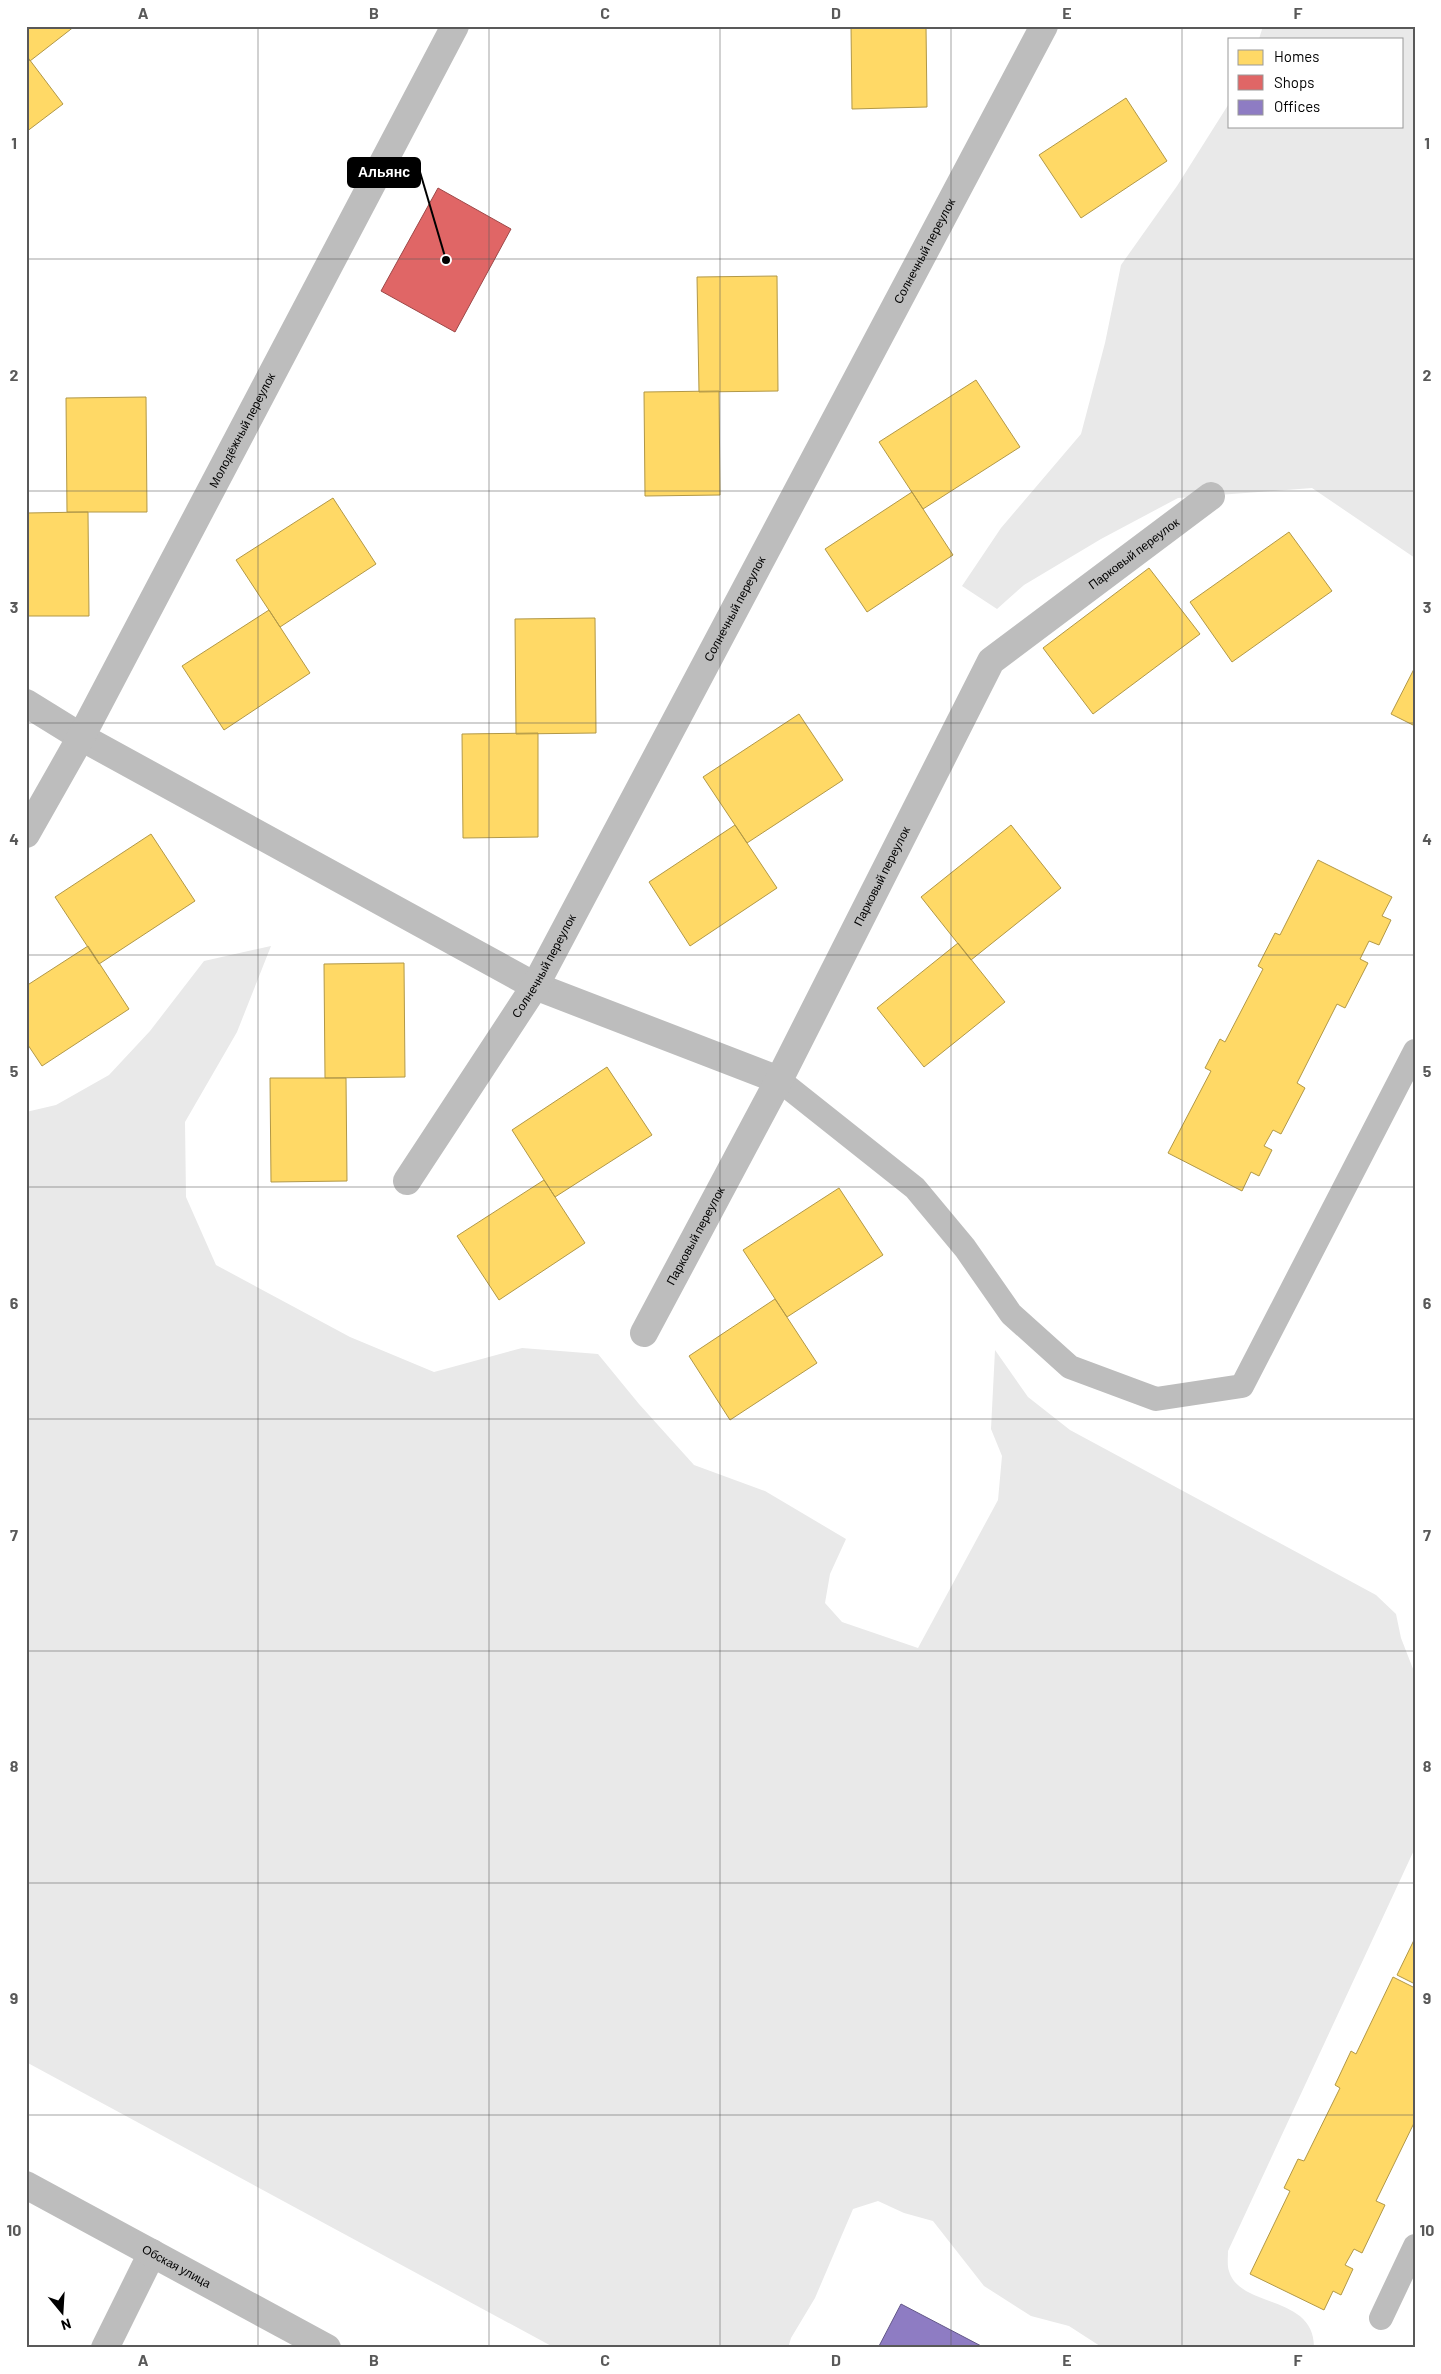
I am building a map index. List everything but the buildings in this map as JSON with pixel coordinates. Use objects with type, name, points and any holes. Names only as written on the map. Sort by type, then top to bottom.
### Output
[{"type":"street","name":"Молодёжный переулок","points":[[26,834],[81,737],[455,26]]},
{"type":"street","name":"Солнечный переулок","points":[[407,1181],[534,986],[1044,26]]},
{"type":"street","name":"Парковый переулок","points":[[644,1333],[779,1080],[991,661],[1211,496]]},
{"type":"street","points":[[26,703],[81,737],[534,986],[779,1080]]},
{"type":"street","name":"Обская улица","points":[[26,2185],[327,2348]]},
{"type":"street","points":[[105,2348],[152,2253]]},
{"type":"lane","points":[[779,1080],[915,1188],[965,1248],[1011,1314],[1070,1368],[1156,1400],[1242,1386],[1415,1051]]},
{"type":"lane","points":[[1381,2318],[1415,2246]]},
{"type":"shaded area","points":[[1263,26],[1415,26],[1415,558],[1312,488],[1178,498],[1101,539],[1024,585],[997,609],[962,586],[1001,528],[1081,434],[1105,343],[1121,265],[1177,186],[1228,105],[1228,128],[1404,128],[1404,38],[1259,38]]},
{"type":"shaded area","points":[[271,946],[237,1032],[185,1122],[186,1197],[216,1265],[350,1337],[434,1372],[522,1348],[598,1354],[639,1404],[694,1465],[765,1491],[846,1539],[830,1574],[825,1603],[842,1622],[918,1648],[998,1500],[1002,1456],[991,1429],[995,1350],[1028,1397],[1070,1430],[1376,1595],[1396,1614],[1401,1638],[1415,1674],[1415,1848],[1228,2251],[1228,2269],[1236,2283],[1247,2291],[1290,2310],[1303,2319],[1311,2331],[1314,2348],[1103,2348],[1069,2326],[1031,2316],[984,2286],[933,2221],[904,2213],[878,2201],[853,2209],[815,2298],[791,2338],[788,2348],[555,2348],[26,2062],[26,1112],[56,1105],[109,1075],[150,1031],[204,961]]},
{"type":"place","name":"Альянс","points":[[446,260]]}]
